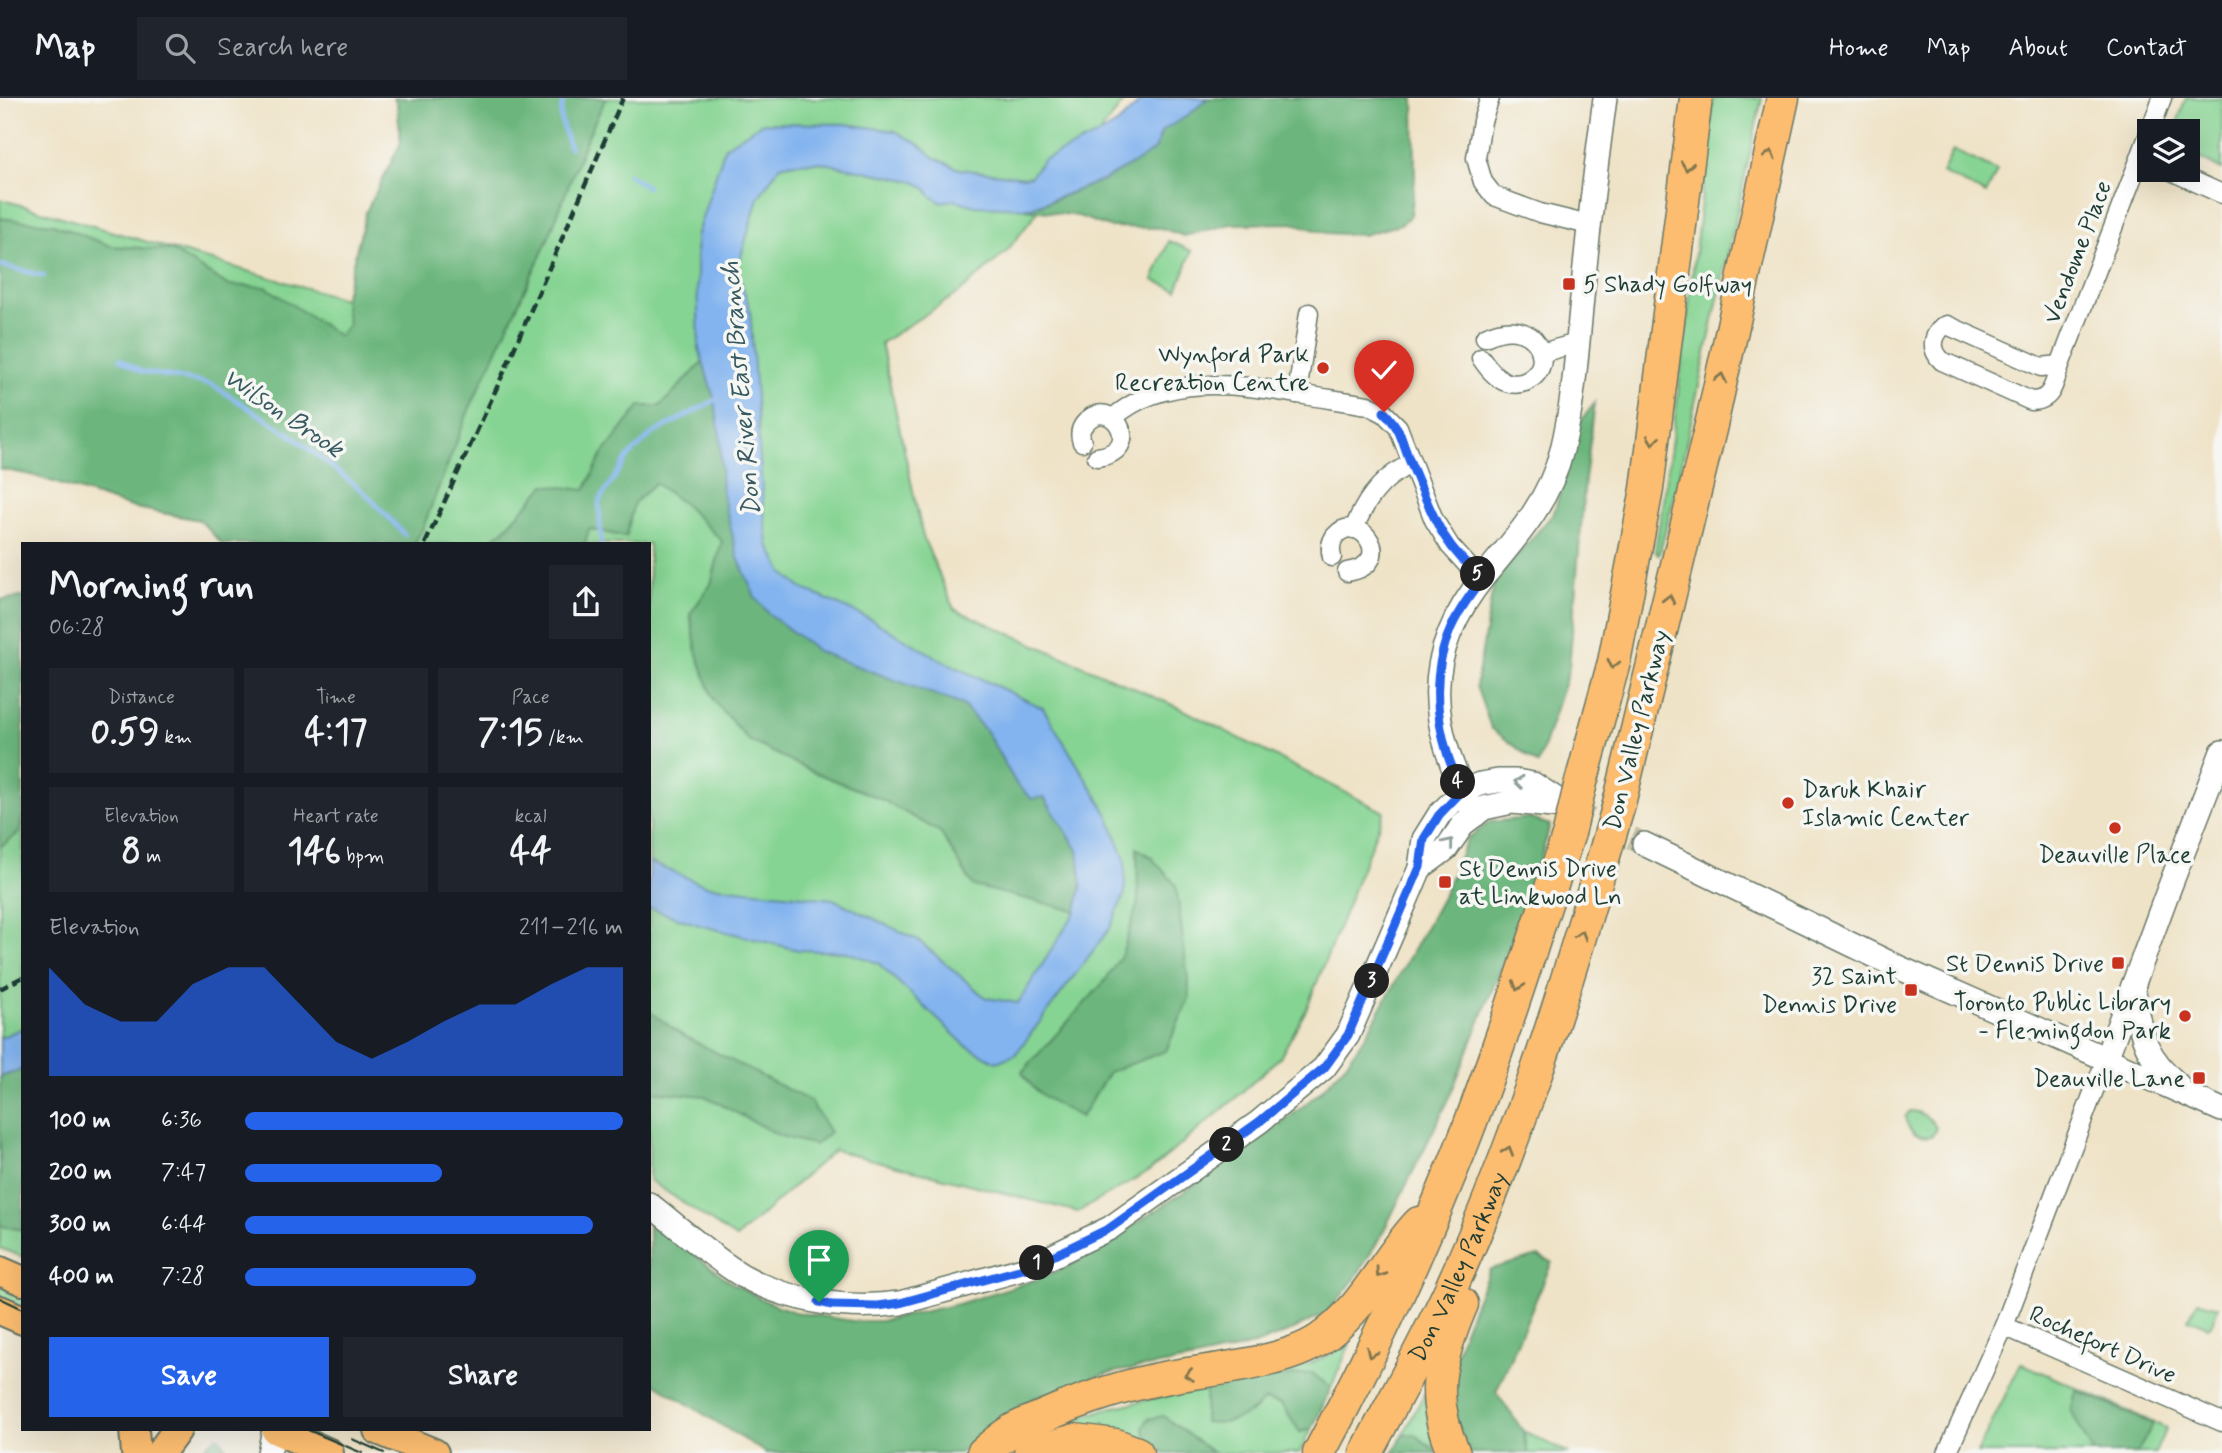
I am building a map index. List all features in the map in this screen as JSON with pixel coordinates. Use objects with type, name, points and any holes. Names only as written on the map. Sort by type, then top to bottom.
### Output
[{"type":"highway","name":"Don Valley Parkway","points":[[1319,1453],[1365,1366],[1461,1148],[1569,833],[1614,662],[1647,489],[1696,98]]},
{"type":"highway","name":"Don Valley Parkway","points":[[1366,1453],[1451,1289],[1497,1181],[1564,994],[1618,808],[1712,421],[1783,98]]},
{"type":"highway","points":[[983,1453],[1009,1432],[1080,1401],[1128,1386],[1287,1355],[1318,1341],[1346,1318],[1404,1239],[1439,1201]]},
{"type":"highway","points":[[1454,1453],[1444,1431],[1438,1396],[1439,1376],[1454,1324],[1468,1290],[1473,1237]]},
{"type":"highway","points":[[996,1453],[1035,1421]]},
{"type":"highway","points":[[1030,1453],[1075,1440],[1116,1446],[1137,1453]]},
{"type":"main road","points":[[0,1271],[21,1279]]},
{"type":"main road","points":[[0,1310],[21,1319]]},
{"type":"main road","points":[[134,1431],[136,1453]]},
{"type":"main road","points":[[160,1453],[176,1431]]},
{"type":"main road","points":[[277,1431],[328,1453]]},
{"type":"main road","points":[[380,1431],[434,1453]]},
{"type":"street","points":[[1490,98],[1482,121],[1476,158],[1483,182],[1494,196],[1540,213],[1588,225]]},
{"type":"street","points":[[1475,815],[1454,774],[1439,718],[1438,672],[1450,629],[1459,612],[1540,504],[1563,450],[1605,98]]},
{"type":"street","name":"Vendome Place","points":[[2156,119],[2162,98]]},
{"type":"street","name":"Vendome Place","points":[[2060,365],[2041,367],[1947,325],[1942,327],[1934,338],[1933,347],[1942,361],[2031,401],[2039,401],[2051,393],[2137,178]]},
{"type":"street","points":[[2196,182],[2222,194]]},
{"type":"street","points":[[1297,394],[1309,313]]},
{"type":"street","points":[[1481,358],[1498,378],[1518,384],[1536,374],[1541,364],[1541,354],[1536,341],[1527,333],[1499,331],[1485,337]]},
{"type":"street","points":[[1541,354],[1577,343]]},
{"type":"street","points":[[1113,418],[1141,399],[1180,387],[1229,386],[1353,402],[1379,409],[1398,427],[1434,520],[1445,538],[1470,568],[1483,578]]},
{"type":"street","points":[[1082,442],[1082,426],[1090,417],[1102,414],[1113,418],[1121,427],[1122,439],[1117,450],[1107,456],[1097,457]]},
{"type":"street","points":[[1354,529],[1374,492],[1392,475],[1411,464]]},
{"type":"street","points":[[1332,557],[1331,544],[1336,536],[1345,530],[1354,529],[1364,533],[1371,541],[1373,551],[1370,560],[1363,568],[1347,572]]},
{"type":"street","points":[[1947,1453],[2004,1326],[2222,752]]},
{"type":"street","points":[[651,1206],[741,1275],[770,1289],[831,1305],[878,1306],[900,1303],[1030,1267],[1110,1228],[1259,1122],[1324,1068],[1348,1035],[1420,867],[1424,839],[1439,815],[1462,791],[1484,783],[1516,781],[1533,784],[1570,808],[1512,802],[1484,808],[1464,823],[1447,849],[1420,867]]},
{"type":"street","points":[[1644,844],[1900,968],[2216,1107]]},
{"type":"street","points":[[2133,984],[2143,1038],[2153,1060],[2179,1085],[2216,1107]]},
{"type":"street","name":"Rochefort Drive","points":[[2004,1326],[2222,1422]]},
{"type":"street","points":[[269,1453],[275,1431]]},
{"type":"green space","points":[[394,98],[1127,98],[1006,252],[960,292],[881,343],[923,537],[954,609],[1184,710],[1384,812],[1306,1010],[1280,1057],[1149,1171],[1078,1212],[834,1150],[736,1238],[651,1181],[651,542],[220,542],[200,520],[131,507],[32,475],[0,469],[0,199],[344,299],[366,212],[401,143],[397,103]]},
{"type":"green space","points":[[394,98],[606,98],[586,140],[546,244],[469,410],[415,542],[220,542],[200,520],[131,507],[32,475],[0,469],[0,218],[53,224],[111,246],[171,250],[228,285],[266,287],[339,336],[348,325],[344,300],[366,212],[401,143],[397,103]]},
{"type":"green space","points":[[1208,98],[1414,98],[1415,178],[1411,215],[1401,224],[1363,235],[1326,233],[1293,223],[1231,224],[1184,236],[1161,228],[1109,227],[1078,216],[1011,207],[1041,205],[1105,179],[1155,149],[1161,131],[1187,116]]},
{"type":"green space","points":[[1714,98],[1762,98],[1677,485],[1659,555],[1655,552]]},
{"type":"green space","points":[[2186,98],[2222,98],[2222,170],[2200,158],[2200,119],[2178,119]]},
{"type":"green space","points":[[1953,150],[1997,171],[1986,194],[1942,173]]},
{"type":"green space","points":[[1169,241],[1192,251],[1177,290],[1153,280]]},
{"type":"green space","points":[[703,362],[715,401],[720,437],[722,493],[819,652],[963,705],[986,731],[1017,785],[1043,796],[1078,850],[1082,884],[1076,911],[973,886],[940,832],[879,798],[811,771],[748,740],[714,701],[697,654],[690,614],[711,584],[722,541],[685,505],[655,483],[634,503],[626,537],[589,529],[586,542],[488,542],[506,528],[545,485],[585,490],[602,455],[640,406],[660,406]]},
{"type":"green space","points":[[1595,403],[1585,479],[1569,668],[1538,764],[1491,728],[1476,686],[1494,582],[1554,513],[1579,423]]},
{"type":"green space","points":[[21,597],[21,1256],[0,1248],[0,601]]},
{"type":"green space","points":[[21,597],[21,823],[19,833],[0,847],[0,600]]},
{"type":"green space","points":[[1528,818],[1550,825],[1531,893],[1448,1101],[1381,1236],[1354,1280],[1328,1312],[1257,1344],[1196,1359],[1108,1373],[1030,1400],[959,1453],[766,1453],[651,1381],[651,1222],[732,1283],[763,1300],[794,1312],[853,1321],[881,1321],[958,1304],[1038,1279],[1073,1264],[1187,1190],[1285,1121],[1320,1092],[1346,1064],[1368,1032],[1445,892],[1467,839],[1490,822]]},
{"type":"green space","points":[[1137,848],[1151,857],[1176,885],[1190,996],[1166,1051],[1109,1072],[1081,1117],[1040,1094],[1022,1072],[1105,981],[1122,954],[1138,902]]},
{"type":"green space","points":[[651,1012],[682,1035],[810,1101],[830,1132],[815,1145],[780,1136],[705,1096],[651,1091]]},
{"type":"green space","points":[[21,1070],[21,1230],[0,1226],[0,1077]]},
{"type":"green space","points":[[1910,1111],[1922,1114],[1932,1122],[1936,1128],[1932,1136],[1918,1135],[1911,1130],[1905,1117]]},
{"type":"green space","points":[[1538,1256],[1552,1262],[1496,1392],[1523,1431],[1528,1453],[1468,1453],[1452,1407],[1450,1387],[1452,1370],[1463,1334],[1490,1269]]},
{"type":"green space","points":[[0,1283],[21,1292],[21,1310],[0,1301]]},
{"type":"green space","points":[[2198,1301],[2218,1307],[2211,1325],[2207,1327],[2188,1320]]},
{"type":"green space","points":[[1347,1343],[1350,1344],[1331,1388],[1312,1373],[1250,1380],[1313,1362]]},
{"type":"green space","points":[[2021,1363],[2166,1428],[2155,1453],[1977,1453]]},
{"type":"green space","points":[[1312,1373],[1331,1388],[1312,1429],[1300,1432],[1281,1404],[1265,1400],[1237,1419],[1204,1422],[1206,1389],[1250,1380]]},
{"type":"green space","points":[[1206,1389],[1204,1422],[1251,1413],[1265,1400],[1281,1404],[1300,1432],[1312,1429],[1299,1453],[1213,1453],[1163,1416],[1148,1443],[1029,1448],[1048,1429],[1105,1409]]},
{"type":"green space","points":[[2076,1390],[2153,1424],[2137,1453],[2093,1453],[2071,1411]]},
{"type":"green space","points":[[1424,1394],[1435,1450],[1416,1435],[1403,1435]]},
{"type":"green space","points":[[1163,1416],[1213,1453],[1165,1453],[1148,1443],[1143,1428],[1148,1419]]},
{"type":"green space","points":[[1523,1431],[1569,1453],[1528,1453]]},
{"type":"green space","points":[[1403,1435],[1416,1435],[1437,1453],[1393,1453]]},
{"type":"green space","points":[[218,1436],[230,1453],[197,1453]]},
{"type":"water","name":"Don River East Branch","points":[[1144,98],[1208,98],[1187,116],[1162,131],[1155,149],[1140,160],[1105,179],[1031,208],[975,206],[955,200],[940,202],[931,196],[926,188],[913,181],[819,162],[780,166],[758,198],[737,270],[750,309],[768,544],[783,573],[801,588],[870,619],[943,661],[1043,708],[1107,813],[1125,859],[1125,893],[1110,928],[1015,1055],[996,1062],[965,1045],[878,963],[847,952],[798,950],[699,925],[651,909],[651,863],[707,886],[833,899],[918,940],[986,998],[1018,1003],[1076,911],[1082,884],[1078,850],[1044,797],[1032,799],[1017,785],[986,731],[963,705],[819,652],[769,614],[755,597],[738,558],[722,493],[720,437],[715,401],[699,349],[696,237],[725,147],[762,123],[846,124],[895,131],[920,145],[935,158],[959,169],[1025,177],[1031,176],[1043,160],[1118,123]]},
{"type":"water","points":[[21,1029],[21,1070],[0,1077],[0,1038]]},
{"type":"waterway","points":[[565,98],[561,117],[570,148]]},
{"type":"waterway","points":[[628,174],[647,187]]},
{"type":"waterway","name":"Wilson Brook","points":[[0,265],[44,276]]},
{"type":"waterway","name":"Wilson Brook","points":[[120,359],[140,371],[211,384],[291,435],[364,492],[405,535]]},
{"type":"waterway","name":"Wilson Brook","points":[[601,542],[599,501],[628,457],[652,434],[719,398]]},
{"type":"tunnel","points":[[1570,808],[1644,844]]},
{"type":"tram line","points":[[0,1298],[21,1308]]},
{"type":"tram line","points":[[310,1431],[362,1453]]},
{"type":"tram line","points":[[352,1439],[384,1453]]},
{"type":"railway","points":[[426,542],[504,372],[623,98]]},
{"type":"railway","points":[[0,989],[21,978]]},
{"type":"place","name":"5 Shady Golfway","points":[[1569,284]]},
{"type":"place","name":"Wynford Park Recreation Centre","points":[[1323,368]]},
{"type":"place","name":"Daruk Khair Islamic Center","points":[[1788,803]]},
{"type":"place","name":"Deauville Place","points":[[2115,828]]},
{"type":"place","name":"St Dennis Drive at Linkwood Ln","points":[[1445,882]]},
{"type":"place","name":"St Dennis Drive","points":[[2118,963]]},
{"type":"place","name":"32 Saint Dennis Drive","points":[[1911,990]]},
{"type":"place","name":"Toronto Public Library - Flemingdon Park","points":[[2185,1016]]},
{"type":"place","name":"Deauville Lane","points":[[2199,1078]]},
{"type":"route","points":[[819,1302],[831,1305],[878,1306],[900,1303],[1030,1267],[1110,1228],[1259,1122],[1324,1068],[1348,1035],[1420,867],[1424,839],[1439,815],[1462,791],[1444,743],[1437,695],[1438,672],[1450,629],[1483,578],[1450,546],[1434,520],[1398,427],[1384,412]]}]
